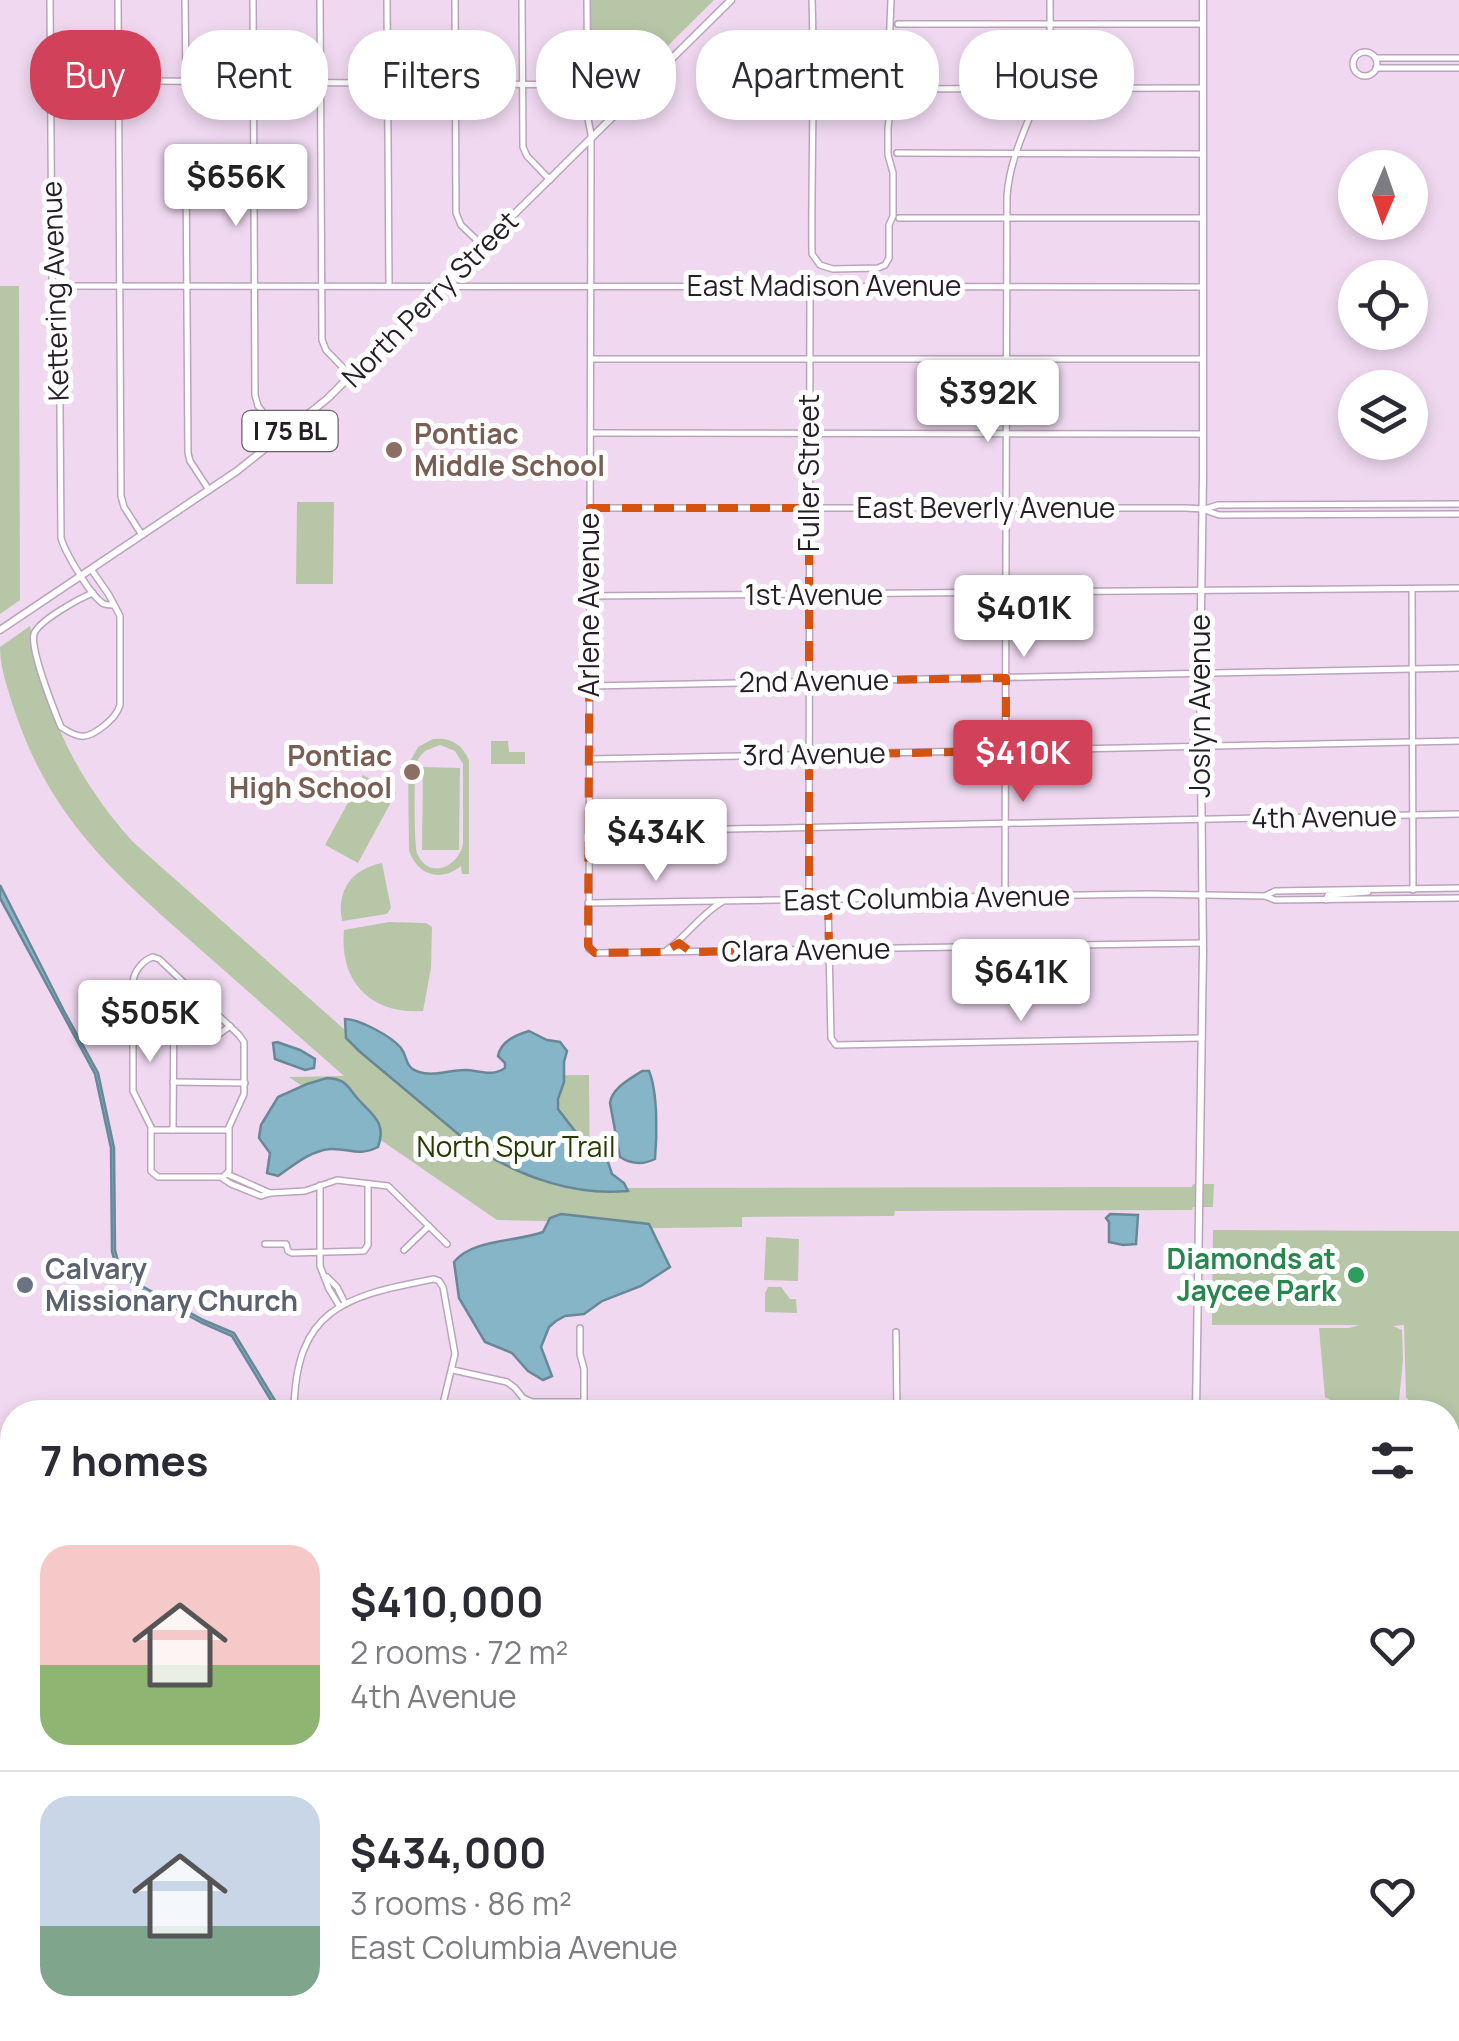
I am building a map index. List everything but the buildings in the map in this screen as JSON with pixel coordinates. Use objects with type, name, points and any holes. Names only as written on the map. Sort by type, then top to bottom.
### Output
[{"type":"main road","name":"North Perry Street","points":[[0,630],[210,490],[283,436],[352,376],[731,0]]},
{"type":"main road","name":"Joslyn Avenue","points":[[1196,1400],[1204,943],[1200,820],[1203,0]]},
{"type":"street","name":"Kettering Avenue","points":[[50,0],[50,30]]},
{"type":"street","points":[[118,0],[118,30]]},
{"type":"street","points":[[185,0],[185,30]]},
{"type":"street","points":[[253,0],[253,30]]},
{"type":"street","points":[[320,0],[320,30]]},
{"type":"street","points":[[387,0],[387,30]]},
{"type":"street","points":[[454,0],[454,30]]},
{"type":"street","points":[[522,0],[523,148],[550,180]]},
{"type":"street","name":"Arlene Avenue","points":[[587,0],[587,30]]},
{"type":"street","points":[[812,0],[812,254],[826,268],[846,270],[878,268],[889,258],[893,216],[893,173],[888,155],[893,88],[891,0]]},
{"type":"street","points":[[1050,0],[1050,30]]},
{"type":"street","points":[[898,24],[1203,24]]},
{"type":"street","points":[[1459,58],[1376,58],[1363,51],[1352,63],[1362,76],[1376,68],[1459,68]]},
{"type":"street","points":[[1376,58],[1376,68]]},
{"type":"street","points":[[516,84],[536,84]]},
{"type":"street","points":[[1134,88],[1203,88]]},
{"type":"street","name":"Kettering Avenue","points":[[51,120],[52,279],[59,286],[60,538],[93,592]]},
{"type":"street","points":[[118,120],[121,498],[142,535]]},
{"type":"street","points":[[253,120],[255,398],[283,436]]},
{"type":"street","points":[[320,120],[323,344],[352,376]]},
{"type":"street","points":[[388,120],[389,285]]},
{"type":"street","points":[[455,120],[456,213],[461,225],[484,246]]},
{"type":"street","name":"Arlene Avenue","points":[[588,120],[590,950]]},
{"type":"street","points":[[1006,897],[1006,218],[1008,180],[1028,120]]},
{"type":"street","points":[[897,154],[1203,154]]},
{"type":"street","points":[[186,165],[188,452],[210,490]]},
{"type":"street","points":[[899,218],[1203,218]]},
{"type":"street","points":[[846,270],[846,286]]},
{"type":"street","name":"East Madison Avenue","points":[[59,286],[1204,287]]},
{"type":"street","name":"Fuller Street","points":[[809,900],[810,286]]},
{"type":"street","points":[[590,359],[1203,359]]},
{"type":"street","points":[[590,433],[1203,434]]},
{"type":"street","points":[[1202,509],[1218,505],[1459,504]]},
{"type":"street","name":"East Beverly Avenue","points":[[590,508],[1202,509]]},
{"type":"street","points":[[1202,509],[1220,515],[1459,514]]},
{"type":"street","points":[[91,569],[110,595],[120,618],[119,707],[114,718],[86,738],[66,731],[60,723],[43,678],[34,638],[40,626],[93,592],[101,602],[113,605]]},
{"type":"street","points":[[1412,588],[1412,890]]},
{"type":"street","name":"1st Avenue","points":[[590,596],[1459,588]]},
{"type":"street","name":"2nd Avenue","points":[[589,686],[1459,668]]},
{"type":"street","name":"3rd Avenue","points":[[589,759],[1459,741]]},
{"type":"street","name":"4th Avenue","points":[[588,832],[1459,814]]},
{"type":"street","name":"East Columbia Avenue","points":[[1326,900],[1329,895],[1380,890]]},
{"type":"street","name":"East Columbia Avenue","points":[[1265,896],[1276,891],[1412,890],[1459,894]]},
{"type":"street","name":"East Columbia Avenue","points":[[588,902],[1202,895],[1326,900],[1447,898],[1459,894]]},
{"type":"street","points":[[697,900],[703,907],[702,917]]},
{"type":"street","points":[[828,900],[833,1043],[1202,1038]]},
{"type":"street","points":[[664,952],[723,902]]},
{"type":"street","points":[[685,936],[684,946],[691,952]]},
{"type":"street","name":"Clara Avenue","points":[[590,950],[691,952],[1204,943]]},
{"type":"street","points":[[225,1176],[229,1130],[244,1098],[242,1038],[155,957],[148,958],[134,977],[133,1091],[152,1130],[153,1175],[225,1176],[270,1193],[302,1191],[337,1180],[391,1188],[447,1244]]},
{"type":"street","points":[[173,1130],[174,997],[184,983]]},
{"type":"street","points":[[174,1035],[218,1035],[230,1026]]},
{"type":"street","points":[[173,1082],[244,1082]]},
{"type":"street","points":[[152,1130],[229,1130]]},
{"type":"street","points":[[265,1244],[286,1244],[292,1253],[360,1253],[366,1249],[368,1184]]},
{"type":"street","points":[[320,1185],[321,1268],[336,1286],[342,1305]]},
{"type":"street","points":[[404,1250],[429,1226]]},
{"type":"street","points":[[294,1400],[302,1351],[320,1323],[342,1305],[366,1294],[432,1279],[443,1286],[455,1344],[445,1400]]},
{"type":"street","points":[[580,1328],[584,1400]]},
{"type":"street","points":[[896,1332],[897,1400]]},
{"type":"street","points":[[453,1370],[507,1382],[528,1400]]},
{"type":"highlighted area","points":[[590,508],[809,508],[809,681],[1006,678],[1006,751],[809,755],[809,901],[828,900],[829,950],[691,952],[679,943],[664,952],[595,953],[588,946]]},
{"type":"green space","points":[[590,0],[714,0],[676,38],[676,30],[590,30]]},
{"type":"green space","points":[[0,286],[19,286],[20,600],[0,614]]},
{"type":"green space","points":[[297,502],[334,502],[333,584],[296,584]]},
{"type":"green space","name":"North Spur Trail","points":[[30,626],[44,687],[65,742],[95,793],[133,842],[398,1077],[589,1075],[590,1188],[1214,1184],[1213,1207],[742,1217],[742,1227],[589,1229],[588,1222],[497,1220],[289,1077],[344,1076],[141,896],[66,813],[28,746],[1,662],[0,647]]},
{"type":"green space","points":[[433,739],[445,739],[459,746],[469,760],[469,874],[462,874],[461,866],[446,874],[431,874],[418,866],[409,851],[408,765],[418,747]],"holes":[[[440,745],[455,751],[463,764],[463,844],[449,865],[435,868],[417,853],[416,765],[425,751]]]},
{"type":"green space","points":[[491,741],[508,741],[509,752],[525,752],[525,764],[491,764]]},
{"type":"green space","points":[[423,767],[460,768],[459,850],[422,850]]},
{"type":"green space","points":[[363,775],[396,793],[358,863],[325,845]]},
{"type":"green space","points":[[382,863],[391,908],[387,914],[342,921],[342,900],[348,883],[362,870]]},
{"type":"green space","points":[[389,922],[426,923],[432,927],[431,968],[423,1011],[404,1011],[374,1001],[353,980],[347,965],[344,930]]},
{"type":"green space","points":[[1213,1230],[1459,1231],[1459,1400],[1406,1397],[1404,1325],[1393,1326],[1402,1330],[1399,1400],[1330,1400],[1325,1397],[1319,1328],[1359,1325],[1212,1325]]},
{"type":"green space","points":[[766,1237],[799,1239],[798,1281],[764,1280]]},
{"type":"green space","points":[[768,1287],[781,1287],[790,1299],[796,1299],[797,1313],[765,1312]]},
{"type":"water","points":[[0,885],[98,1073],[114,1148],[115,1250],[120,1269],[140,1285],[234,1333],[275,1400],[271,1400],[232,1336],[138,1288],[117,1271],[112,1251],[111,1148],[95,1074],[0,898]]},
{"type":"water","points":[[345,1019],[390,1038],[401,1048],[411,1068],[425,1073],[500,1071],[505,1068],[498,1056],[502,1046],[529,1031],[560,1042],[567,1051],[558,1109],[581,1139],[605,1153],[612,1174],[628,1191],[588,1190],[549,1182],[476,1149],[359,1051],[346,1038]]},
{"type":"water","points":[[273,1043],[315,1059],[314,1068],[305,1070],[275,1059]]},
{"type":"water","points":[[642,1071],[649,1071],[654,1091],[656,1150],[655,1159],[637,1163],[620,1157],[610,1103],[618,1088]]},
{"type":"water","points":[[327,1078],[346,1084],[377,1120],[381,1131],[378,1147],[359,1152],[323,1150],[278,1176],[267,1173],[270,1153],[259,1138],[261,1125],[278,1097]]},
{"type":"water","points":[[561,1214],[649,1224],[670,1267],[641,1286],[602,1301],[584,1314],[565,1316],[549,1327],[541,1347],[552,1376],[543,1380],[528,1371],[512,1353],[485,1342],[459,1298],[454,1262],[483,1245],[543,1232],[550,1218]]},
{"type":"water","points":[[1110,1214],[1138,1215],[1136,1244],[1109,1242],[1106,1218]]},
{"type":"place","name":"Pontiac Middle School","points":[[394,450]]},
{"type":"place","name":"Pontiac High School","points":[[412,772]]},
{"type":"place","name":"Diamonds at Jaycee Park","points":[[1356,1275]]},
{"type":"place","name":"Calvary Missionary Church","points":[[25,1285]]}]
